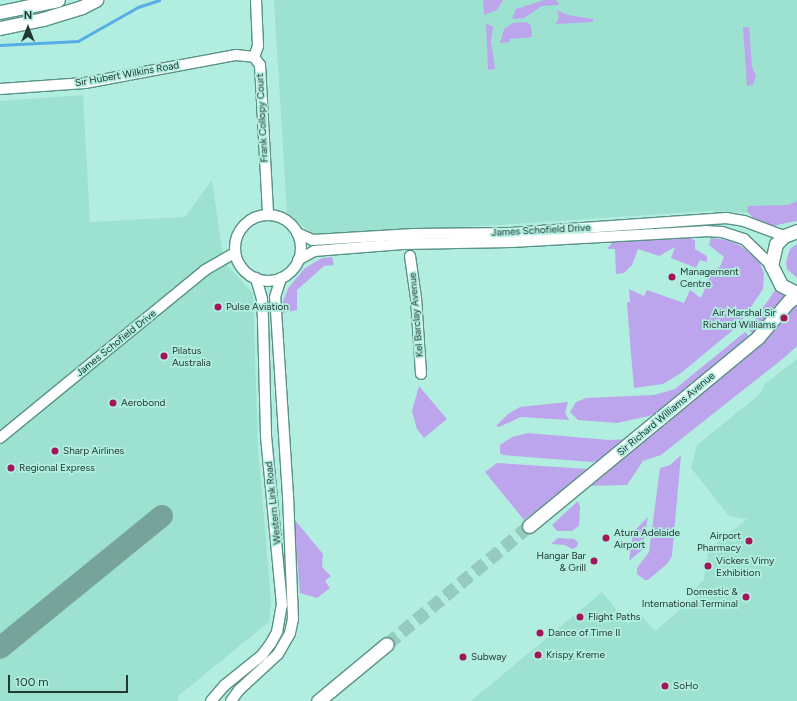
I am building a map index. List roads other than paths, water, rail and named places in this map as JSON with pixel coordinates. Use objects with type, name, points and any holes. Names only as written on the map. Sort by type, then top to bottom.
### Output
[{"type":"main road","points":[[0,12],[58,0]]},
{"type":"main road","points":[[0,28],[43,19],[82,7],[96,0]]},
{"type":"main road","points":[[797,231],[784,236],[774,249],[771,265],[781,285],[797,293]]},
{"type":"main road","name":"Sir Richard Williams Avenue","points":[[529,526],[758,337],[790,301],[797,296]]},
{"type":"main road","points":[[318,701],[387,644]]},
{"type":"street","points":[[254,57],[258,46],[256,0]]},
{"type":"street","name":"Sir Hubert Wilkins Road","points":[[0,89],[85,83],[236,55],[254,57]]},
{"type":"street","name":"Frank Collopy Court","points":[[254,57],[260,65],[268,215]]},
{"type":"street","points":[[268,215],[285,220],[297,233],[300,244],[298,260],[291,271],[281,278],[264,280],[256,278],[242,268],[235,253],[236,238],[243,226],[254,218],[268,215]]},
{"type":"street","name":"James Schofield Drive","points":[[297,233],[313,240],[414,234],[511,233],[726,218],[744,221],[784,236]]},
{"type":"street","name":"James Schofield Drive","points":[[298,260],[314,250],[416,243],[511,242],[722,232],[744,239],[771,265]]},
{"type":"street","points":[[410,256],[416,243]]},
{"type":"street","name":"Kel Barclay Avenue","points":[[403,244],[410,256],[416,298],[421,374]]},
{"type":"street","name":"James Schofield Drive","points":[[0,438],[205,270],[235,253]]},
{"type":"street","name":"Western Link Road","points":[[211,701],[225,685],[262,655],[271,643],[277,632],[282,605],[266,435],[263,319],[256,278]]},
{"type":"street","name":"Western Link Road","points":[[231,701],[239,690],[278,654],[290,633],[293,619],[288,496],[275,297],[281,278]]},
{"type":"waterway","points":[[0,45],[78,41],[138,7],[159,0]]},
{"type":"tunnel","points":[[387,644],[529,526]]},
{"type":"place","name":"Management Centre","points":[[672,277]]},
{"type":"place","name":"Pulse Aviation","points":[[218,307]]},
{"type":"place","name":"Air Marshal Sir Richard Williams","points":[[784,318]]},
{"type":"place","name":"Pilatus Australia","points":[[164,356]]},
{"type":"place","name":"Aerobond","points":[[113,403]]},
{"type":"place","name":"Sharp Airlines","points":[[55,451]]},
{"type":"place","name":"Regional Express","points":[[11,468]]},
{"type":"place","name":"Atura Adelaide Airport","points":[[606,538]]},
{"type":"place","name":"Airport Pharmacy","points":[[749,541]]},
{"type":"place","name":"Hangar Bar & Grill","points":[[594,561]]},
{"type":"place","name":"Vickers Vimy Exhibition","points":[[708,566]]},
{"type":"place","name":"Domestic & International Terminal","points":[[746,597]]},
{"type":"place","name":"Flight Paths","points":[[580,617]]},
{"type":"place","name":"Dance of Time II","points":[[540,633]]},
{"type":"place","name":"Krispy Kreme","points":[[538,655]]},
{"type":"place","name":"Subway","points":[[463,657]]},
{"type":"place","name":"SoHo","points":[[665,686]]}]
